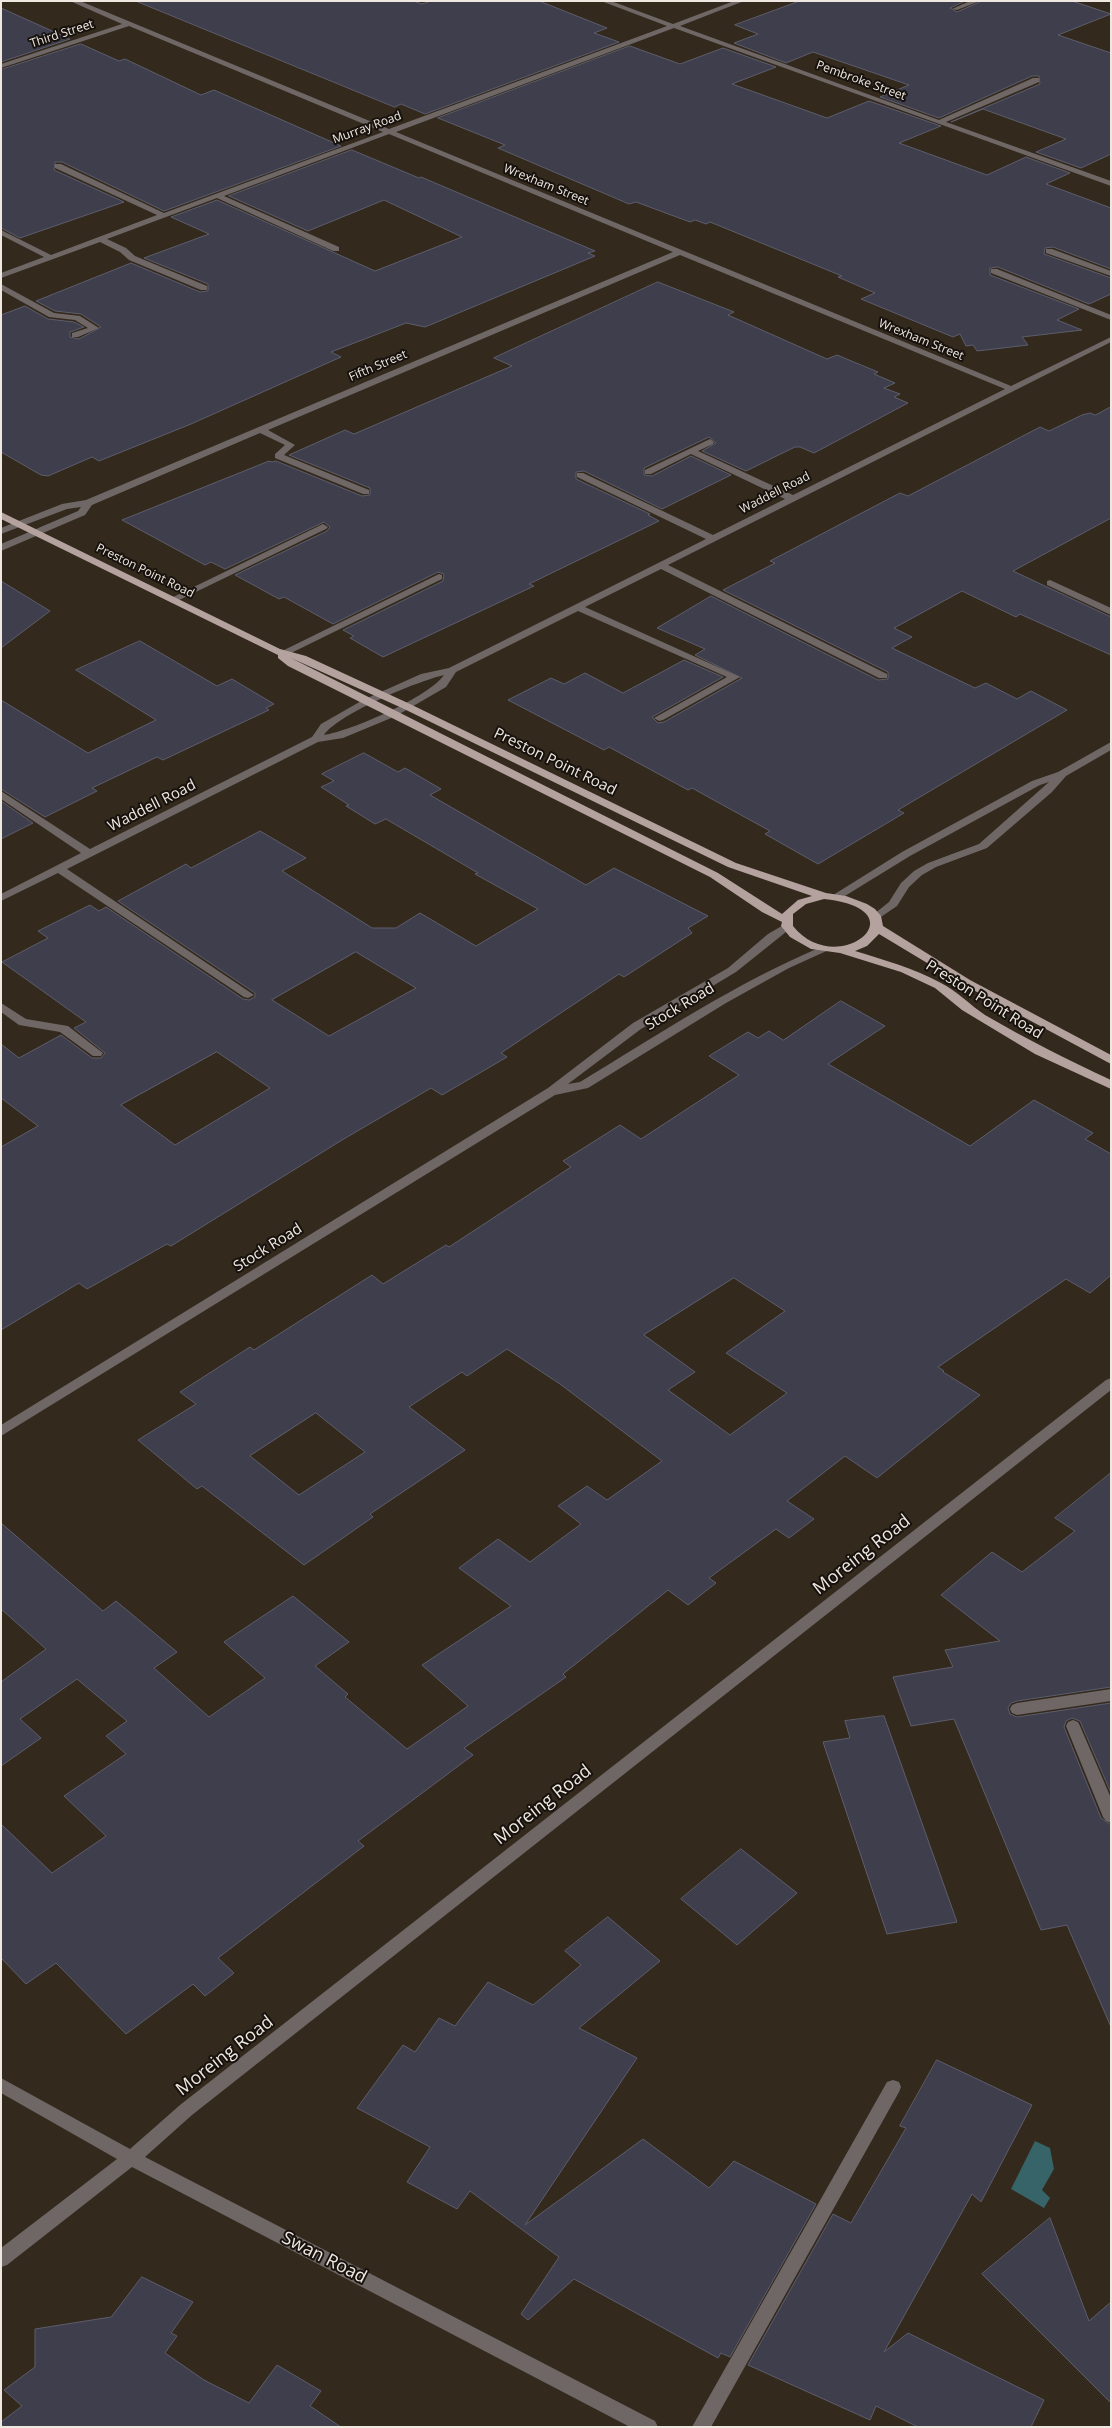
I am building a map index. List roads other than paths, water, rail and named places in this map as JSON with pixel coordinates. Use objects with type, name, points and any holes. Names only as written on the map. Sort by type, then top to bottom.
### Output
[{"type":"main road","name":"Preston Point Road","points":[[1,515],[280,652],[302,658],[406,706],[732,865],[824,896]]},
{"type":"main road","name":"Preston Point Road","points":[[280,652],[292,664],[714,875],[786,923]]},
{"type":"main road","name":"Stock Road","points":[[824,896],[859,903],[869,910],[876,922],[873,935],[865,942],[838,950],[825,949],[802,942],[794,937],[786,923],[788,913],[793,907],[812,898],[824,896]]},
{"type":"main road","name":"Preston Point Road","points":[[876,922],[966,982],[1111,1060]]},
{"type":"main road","name":"Preston Point Road","points":[[838,950],[905,970],[939,986],[966,1008],[1039,1052],[1111,1084]]},
{"type":"street","name":"Wrexham Street","points":[[73,1],[1012,389]]},
{"type":"street","name":"Pembroke Street","points":[[604,1],[1111,184]]},
{"type":"street","name":"Murray Road","points":[[1,276],[741,1]]},
{"type":"street","points":[[955,9],[977,1]]},
{"type":"street","name":"Third Street","points":[[1,66],[129,24]]},
{"type":"street","points":[[940,122],[1036,80]]},
{"type":"street","points":[[58,166],[164,216]]},
{"type":"street","points":[[218,196],[336,250]]},
{"type":"street","points":[[1,232],[52,258]]},
{"type":"street","points":[[100,240],[122,250],[138,261],[204,288]]},
{"type":"street","points":[[1049,250],[1111,274]]},
{"type":"street","name":"Fifth Street","points":[[1,531],[65,506],[88,503],[679,252]]},
{"type":"street","points":[[994,271],[1111,318]]},
{"type":"street","points":[[1,286],[52,315],[77,318],[95,328],[75,335]]},
{"type":"street","name":"Waddell Road","points":[[316,739],[325,726],[367,702],[424,676],[452,670],[1111,339]]},
{"type":"street","points":[[261,430],[292,446],[278,456],[366,492]]},
{"type":"street","points":[[648,472],[710,442]]},
{"type":"street","points":[[691,451],[793,499]]},
{"type":"street","points":[[580,475],[713,539]]},
{"type":"street","name":"Fifth Street","points":[[1,548],[82,513],[88,503]]},
{"type":"street","points":[[172,600],[324,527]]},
{"type":"street","points":[[661,565],[883,676]]},
{"type":"street","points":[[280,652],[439,577]]},
{"type":"street","points":[[1050,583],[1111,612]]},
{"type":"street","points":[[578,607],[735,677],[659,718]]},
{"type":"street","name":"Waddell Road","points":[[1,898],[316,739],[339,736],[392,714],[442,685],[452,670]]},
{"type":"street","name":"Stock Road","points":[[836,897],[906,854],[1036,783],[1062,774],[1111,744]]},
{"type":"street","name":"Stock Road","points":[[876,922],[893,904],[905,885],[918,873],[932,865],[983,846],[1015,816],[1048,790],[1062,774]]},
{"type":"street","points":[[1,794],[90,854]]},
{"type":"street","points":[[59,869],[248,995]]},
{"type":"street","name":"Stock Road","points":[[1,1431],[552,1091],[637,1026],[747,960],[768,937],[786,923]]},
{"type":"street","name":"Stock Road","points":[[552,1091],[584,1085],[722,1001],[785,966],[825,949]]},
{"type":"street","points":[[1,1006],[23,1022],[64,1029],[97,1053]]},
{"type":"street","name":"Moreing Road","points":[[1,2259],[131,2158],[186,2110],[1111,1383]]},
{"type":"street","points":[[1017,1709],[1111,1695]]},
{"type":"street","points":[[1073,1726],[1111,1817]]},
{"type":"street","name":"Swan Road","points":[[1,2085],[131,2158],[650,2427]]},
{"type":"street","points":[[700,2427],[893,2086]]},
{"type":"water","points":[[1035,2141],[1050,2148],[1054,2169],[1042,2190],[1050,2198],[1044,2208],[1011,2189]]}]
